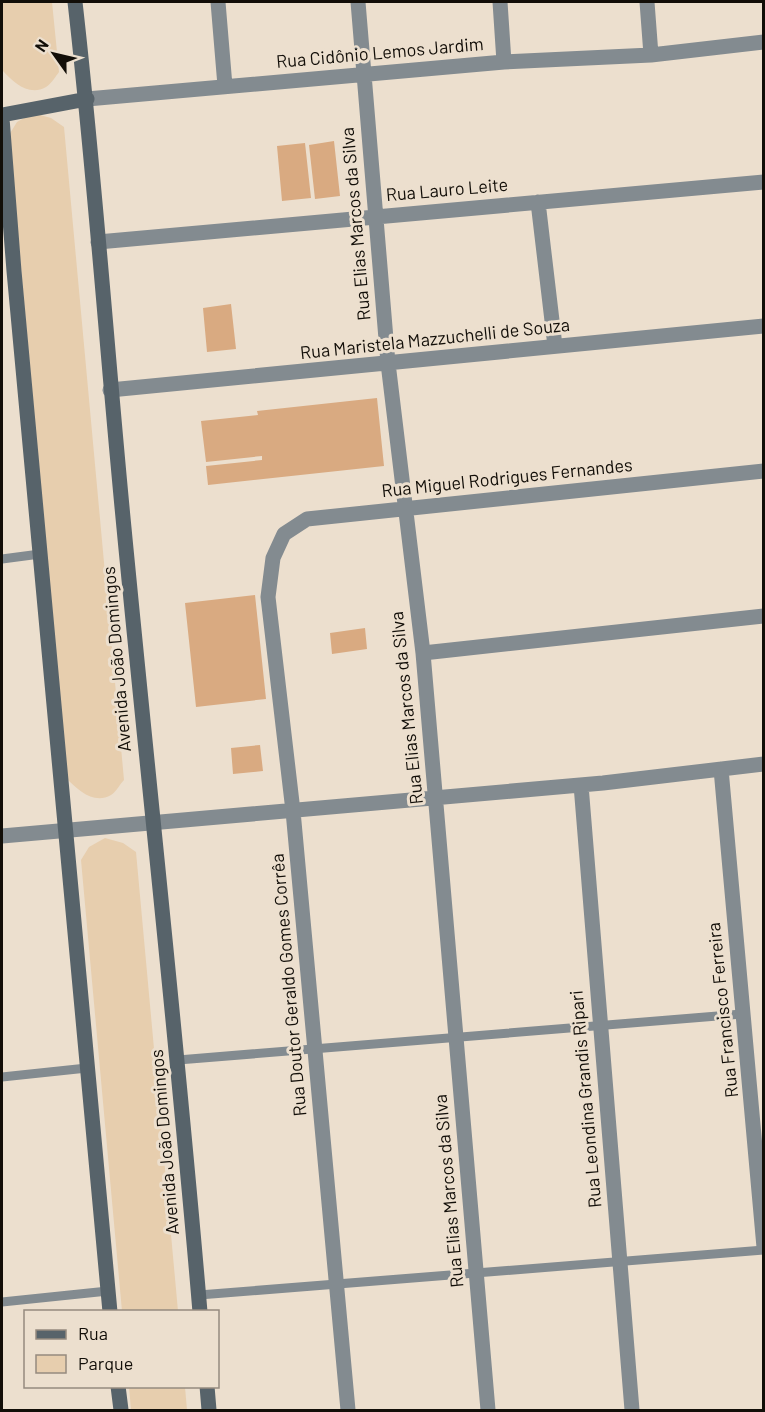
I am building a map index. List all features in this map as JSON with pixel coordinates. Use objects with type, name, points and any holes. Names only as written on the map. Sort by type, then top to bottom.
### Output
[{"type":"street","name":"Avenida João Domingos","points":[[75,2],[87,99],[110,390],[152,823],[178,1060],[200,1310]]},
{"type":"street","points":[[218,2],[225,86]]},
{"type":"street","name":"Rua Elias Marcos da Silva","points":[[357,2],[388,363],[423,653],[488,1410]]},
{"type":"street","points":[[500,2],[504,62]]},
{"type":"street","points":[[647,2],[651,55]]},
{"type":"street","name":"Rua Cidônio Lemos Jardim","points":[[2,116],[87,99],[504,62],[651,55],[764,42]]},
{"type":"street","points":[[2,116],[14,271],[110,1310]]},
{"type":"street","name":"Rua Lauro Leite","points":[[98,242],[764,182]]},
{"type":"street","points":[[538,202],[555,346]]},
{"type":"street","name":"Rua Maristela Mazzuchelli de Souza","points":[[110,390],[764,326]]},
{"type":"street","name":"Rua Miguel Rodrigues Fernandes","points":[[273,558],[284,534],[308,519],[764,471]]},
{"type":"street","name":"Rua Doutor Geraldo Gomes Corrêa","points":[[273,558],[268,597],[293,811],[348,1410]]},
{"type":"street","points":[[423,653],[764,616]]},
{"type":"street","points":[[2,836],[581,785],[764,764]]},
{"type":"street","name":"Rua Francisco Ferreira","points":[[721,769],[742,1014],[757,1083],[764,1249]]},
{"type":"street","name":"Rua Leondina Grandis Ripari","points":[[581,785],[632,1410]]},
{"type":"street","points":[[118,1388],[121,1410]]},
{"type":"street","points":[[207,1388],[209,1410]]},
{"type":"lane","points":[[2,559],[40,554]]},
{"type":"lane","points":[[178,1060],[742,1014]]},
{"type":"lane","points":[[2,1077],[87,1068]]},
{"type":"lane","points":[[199,1295],[764,1249]]},
{"type":"lane","points":[[2,1302],[108,1291]]},
{"type":"green space","points":[[2,2],[52,2],[59,72],[52,82],[40,90],[22,87],[3,71]]},
{"type":"green space","points":[[33,113],[51,118],[64,127],[124,780],[115,792],[105,798],[93,797],[81,792],[67,779],[9,135],[17,122]]},
{"type":"green space","points":[[105,838],[123,843],[136,852],[178,1310],[122,1310],[81,860],[89,847]]},
{"type":"green space","points":[[129,1388],[185,1388],[187,1410],[131,1410]]},
{"type":"building","points":[[334,141],[340,196],[315,199],[309,145]]},
{"type":"building","points":[[305,143],[311,198],[282,201],[277,146]]},
{"type":"building","points":[[231,304],[236,349],[207,352],[203,308]]},
{"type":"building","points":[[377,398],[384,466],[208,485],[206,466],[262,460],[262,456],[206,462],[201,421],[258,415],[257,411]]},
{"type":"building","points":[[255,595],[266,699],[196,707],[185,603]]},
{"type":"building","points":[[365,628],[367,649],[332,654],[330,633]]},
{"type":"building","points":[[260,745],[263,771],[233,774],[231,748]]}]
